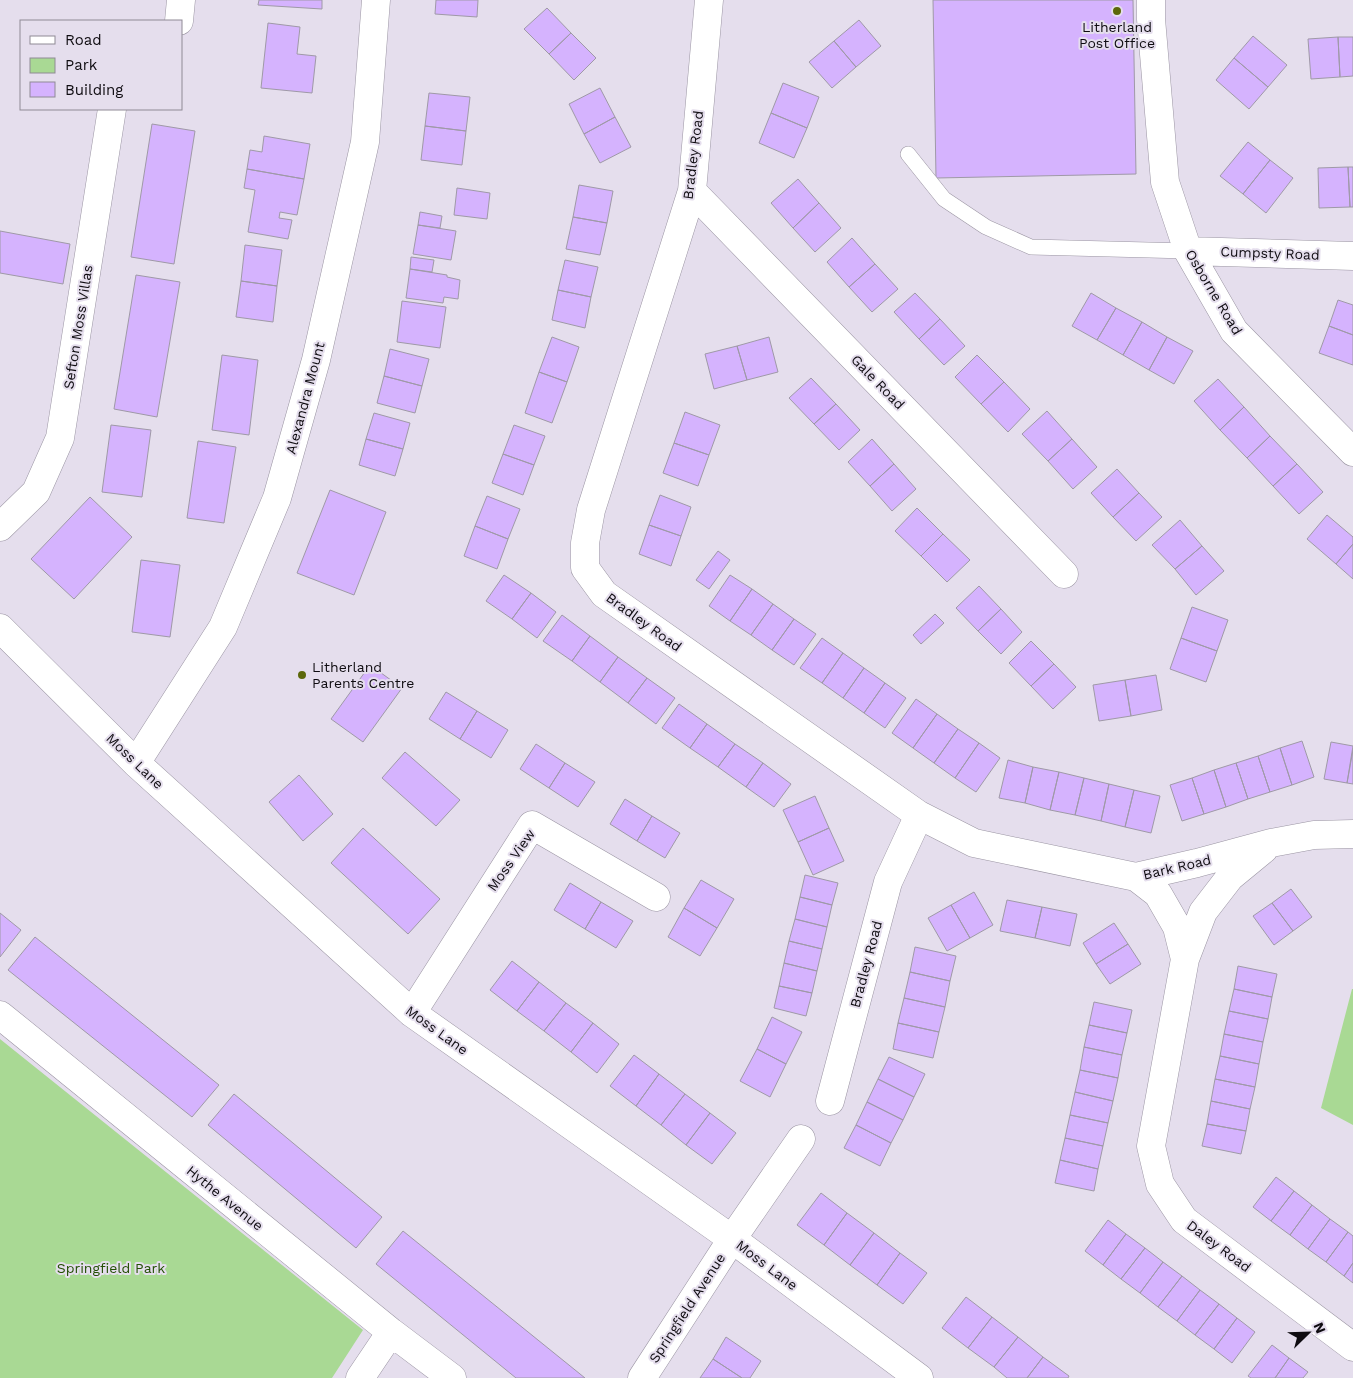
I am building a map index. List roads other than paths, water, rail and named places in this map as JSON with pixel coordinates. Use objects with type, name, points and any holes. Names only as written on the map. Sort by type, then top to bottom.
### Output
[{"type":"street","points":[[179,20],[181,0]]},
{"type":"street","name":"Alexandra Mount","points":[[136,763],[223,627],[277,498],[316,360],[365,142],[376,0]]},
{"type":"street","name":"Bradley Road","points":[[709,0],[692,191],[591,510],[585,543],[585,568],[604,594],[919,816],[888,882],[830,1101]]},
{"type":"street","name":"Osborne Road","points":[[1151,0],[1165,182],[1188,251],[1234,331],[1353,452]]},
{"type":"street","name":"Sefton Moss Villas","points":[[0,527],[36,492],[60,438],[112,110]]},
{"type":"street","name":"Gale Road","points":[[692,191],[1064,574]]},
{"type":"street","name":"Cumpsty Road","points":[[1188,251],[1353,256]]},
{"type":"street","name":"Moss Lane","points":[[0,628],[136,763],[412,1013],[732,1239],[919,1378]]},
{"type":"street","name":"Bark Road","points":[[919,816],[974,843],[1136,877],[1197,864],[1271,843],[1314,835],[1353,834]]},
{"type":"street","name":"Moss View","points":[[412,1013],[532,824],[656,897]]},
{"type":"street","name":"Daley Road","points":[[1271,843],[1230,877],[1203,912],[1185,959],[1151,1146],[1160,1184],[1184,1220],[1353,1347]]},
{"type":"street","name":"Daley Road","points":[[1136,877],[1158,894],[1177,927],[1185,959]]},
{"type":"street","name":"Hythe Avenue","points":[[0,1015],[391,1332],[452,1378]]},
{"type":"street","points":[[732,1239],[802,1139]]},
{"type":"street","name":"Springfield Avenue","points":[[642,1378],[732,1239]]},
{"type":"street","points":[[360,1378],[391,1332]]},
{"type":"lane","points":[[908,154],[944,199],[986,227],[1031,247],[1188,251]]},
{"type":"place","name":"Litherland Post Office","points":[[1117,11]]},
{"type":"place","name":"Litherland Parents Centre","points":[[302,675]]},
{"type":"park label","name":"Springfield Park","points":[[111,1268]]}]
